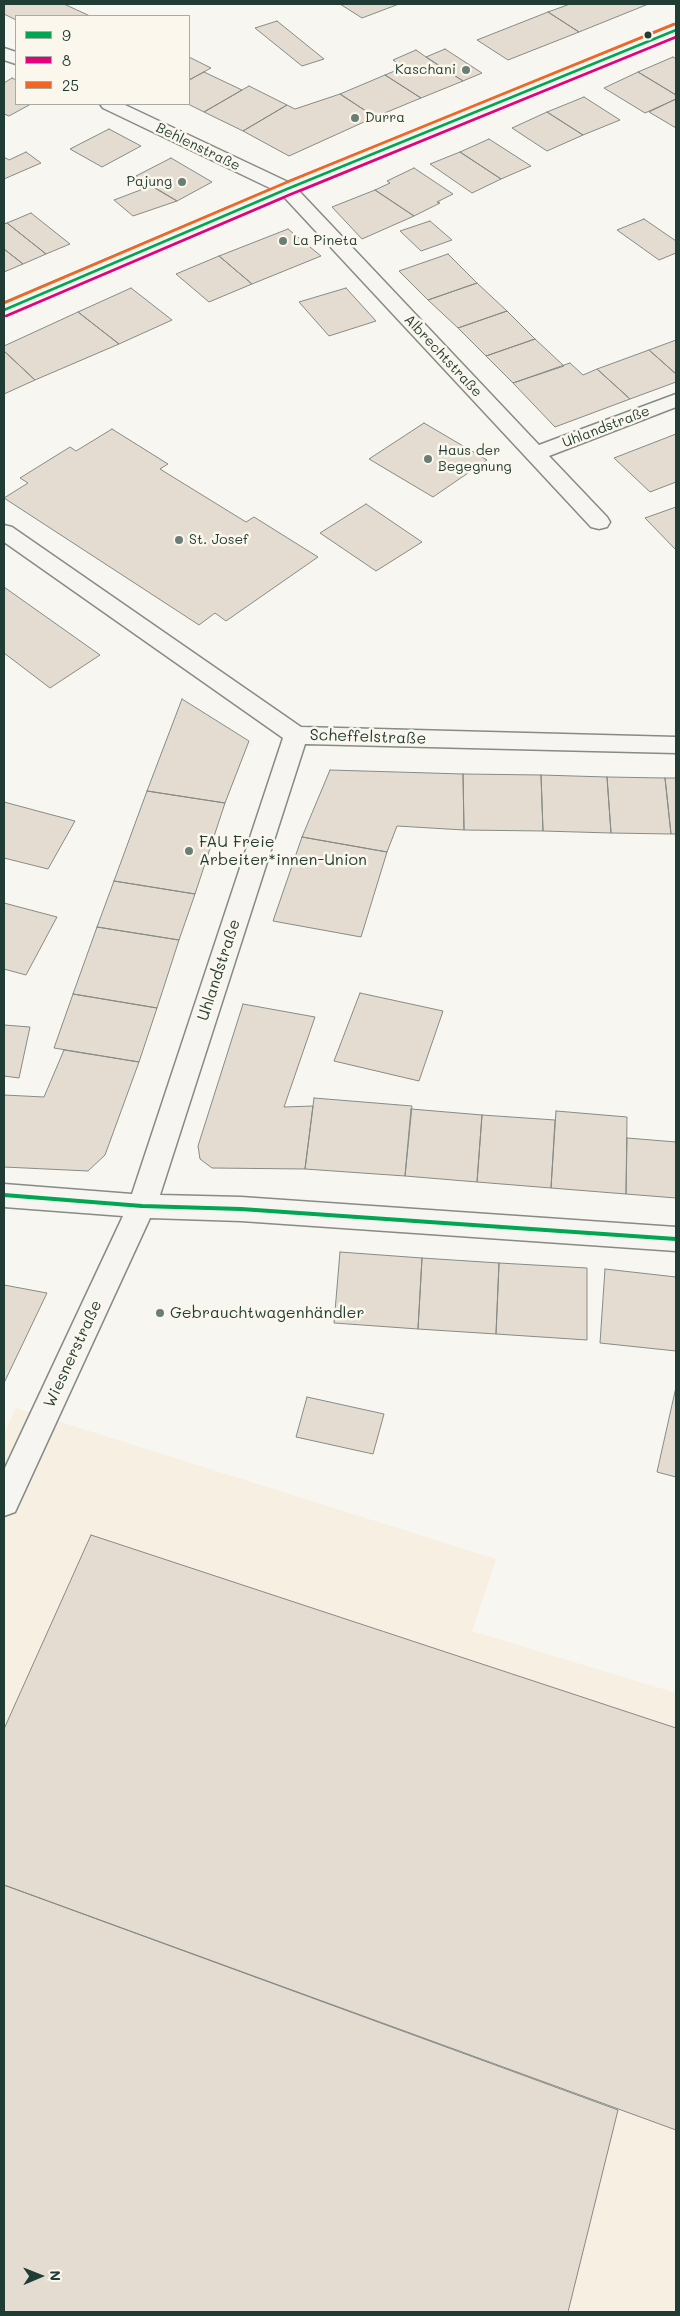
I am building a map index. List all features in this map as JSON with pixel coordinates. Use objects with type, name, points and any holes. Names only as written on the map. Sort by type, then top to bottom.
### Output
[{"type":"street","points":[[4,310],[287,190],[676,30]]},
{"type":"street","name":"Behlenstraße","points":[[111,105],[287,190]]},
{"type":"street","name":"Albrechtstraße","points":[[287,190],[599,522]]},
{"type":"street","name":"Uhlandstraße","points":[[536,454],[676,400]]},
{"type":"street","name":"Scheffelstraße","points":[[4,532],[296,735],[676,745]]},
{"type":"street","name":"Uhlandstraße","points":[[142,1206],[296,735]]},
{"type":"street","points":[[4,1195],[142,1206],[241,1209],[676,1239]]},
{"type":"street","name":"Wiesnerstraße","points":[[4,1502],[142,1206]]},
{"type":"shaded area","points":[[16,1408],[496,1559],[472,1631],[676,1693],[676,2312],[4,2312],[4,1434]]},
{"type":"building","points":[[4,4],[64,4],[88,15],[15,15],[15,20],[4,14]]},
{"type":"building","points":[[340,4],[399,4],[362,18]]},
{"type":"building","points":[[570,4],[646,5],[579,32],[548,12]]},
{"type":"building","points":[[548,12],[579,32],[508,60],[477,40]]},
{"type":"building","points":[[277,21],[324,59],[302,66],[255,28]]},
{"type":"building","points":[[445,49],[482,73],[463,81],[426,57]]},
{"type":"building","points":[[416,50],[463,81],[421,98],[385,75],[404,67],[393,60]]},
{"type":"building","points":[[673,57],[676,59],[676,95],[638,72]]},
{"type":"building","points":[[190,58],[211,68],[190,79]]},
{"type":"building","points":[[204,72],[242,90],[204,112],[190,105],[190,79]]},
{"type":"building","points":[[638,72],[676,95],[676,99],[645,113],[604,88]]},
{"type":"building","points":[[385,75],[421,98],[375,117],[340,94]]},
{"type":"building","points":[[12,78],[15,80],[15,105],[29,105],[9,116],[4,114],[4,83]]},
{"type":"building","points":[[249,86],[287,105],[243,131],[204,112]]},
{"type":"building","points":[[340,94],[375,117],[289,156],[243,131],[287,105],[295,109]]},
{"type":"building","points":[[584,97],[620,120],[583,135],[547,112]]},
{"type":"building","points":[[676,99],[676,128],[649,112]]},
{"type":"building","points":[[547,112],[583,135],[547,151],[512,128]]},
{"type":"building","points":[[109,129],[141,146],[102,167],[70,149]]},
{"type":"building","points":[[489,139],[531,166],[501,179],[460,152]]},
{"type":"building","points":[[26,152],[41,163],[4,179],[4,157],[9,160]]},
{"type":"building","points":[[460,152],[501,179],[472,193],[430,164]]},
{"type":"building","points":[[171,158],[212,182],[177,201],[136,176]]},
{"type":"building","points":[[414,168],[453,194],[414,216],[375,190],[390,183],[387,181]]},
{"type":"building","points":[[151,186],[177,201],[133,216],[114,200]]},
{"type":"building","points":[[375,190],[414,216],[362,239],[332,207]]},
{"type":"building","points":[[31,213],[70,244],[46,254],[7,223]]},
{"type":"building","points":[[644,219],[676,241],[676,253],[659,260],[617,230]]},
{"type":"building","points":[[430,221],[452,240],[421,251],[400,231]]},
{"type":"building","points":[[7,223],[46,254],[23,264],[4,249],[4,224]]},
{"type":"building","points":[[288,229],[321,256],[252,284],[219,256]]},
{"type":"building","points":[[4,249],[23,264],[4,272]]},
{"type":"building","points":[[448,254],[477,283],[428,300],[399,271]]},
{"type":"building","points":[[219,256],[252,284],[209,302],[176,274]]},
{"type":"building","points":[[477,283],[507,311],[458,328],[428,300]]},
{"type":"building","points":[[131,288],[172,320],[119,344],[78,312]]},
{"type":"building","points":[[346,288],[376,321],[329,336],[299,302]]},
{"type":"building","points":[[507,311],[535,339],[486,356],[458,328]]},
{"type":"building","points":[[78,312],[119,344],[35,380],[4,351],[4,346]]},
{"type":"building","points":[[535,339],[564,366],[513,383],[486,356]]},
{"type":"building","points":[[676,340],[676,374],[649,350]]},
{"type":"building","points":[[649,350],[676,374],[676,382],[630,399],[597,369]]},
{"type":"building","points":[[4,351],[35,380],[4,394]]},
{"type":"building","points":[[570,363],[583,375],[597,369],[630,399],[555,427],[513,383]]},
{"type":"building","name":"Haus der Begegnung","points":[[424,423],[487,460],[433,497],[369,459]]},
{"type":"building","name":"St. Josef","points":[[112,429],[168,464],[160,469],[246,522],[254,517],[318,557],[226,621],[215,613],[199,625],[4,498],[28,483],[20,478],[70,447],[76,451]]},
{"type":"building","points":[[676,434],[676,482],[650,492],[614,458]]},
{"type":"building","points":[[366,504],[422,542],[376,571],[320,533]]},
{"type":"building","points":[[676,507],[676,550],[645,518]]},
{"type":"building","points":[[4,587],[100,655],[50,688],[4,653]]},
{"type":"building","points":[[182,699],[249,741],[225,803],[147,791]]},
{"type":"building","points":[[330,770],[463,774],[464,830],[397,826],[387,852],[302,837]]},
{"type":"building","points":[[463,774],[541,775],[543,831],[464,830]]},
{"type":"building","points":[[541,775],[607,777],[611,833],[543,831]]},
{"type":"building","points":[[607,777],[665,778],[671,834],[611,833]]},
{"type":"building","points":[[665,778],[676,778],[676,834],[671,834]]},
{"type":"building","points":[[147,791],[225,803],[195,894],[114,881]]},
{"type":"building","points":[[4,802],[75,821],[48,869],[4,858]]},
{"type":"building","points":[[302,837],[387,852],[361,937],[273,921]]},
{"type":"building","points":[[114,881],[195,894],[179,940],[97,927]]},
{"type":"building","points":[[4,903],[57,917],[26,975],[4,969]]},
{"type":"building","points":[[97,927],[179,940],[157,1008],[73,994]]},
{"type":"building","points":[[360,993],[443,1011],[419,1081],[334,1061]]},
{"type":"building","points":[[73,994],[157,1008],[139,1062],[54,1048]]},
{"type":"building","points":[[243,1004],[315,1017],[284,1107],[313,1106],[305,1169],[212,1168],[200,1159],[198,1146]]},
{"type":"building","points":[[4,1025],[30,1027],[19,1078],[4,1076]]},
{"type":"building","points":[[64,1050],[139,1062],[105,1155],[88,1171],[4,1167],[4,1095],[44,1097]]},
{"type":"building","points":[[314,1098],[412,1106],[405,1176],[305,1169]]},
{"type":"building","points":[[411,1109],[482,1115],[477,1182],[405,1176]]},
{"type":"building","points":[[556,1111],[627,1117],[626,1194],[551,1188]]},
{"type":"building","points":[[482,1115],[555,1120],[551,1188],[477,1182]]},
{"type":"building","points":[[627,1138],[676,1142],[676,1198],[626,1194]]},
{"type":"building","points":[[340,1252],[422,1258],[418,1329],[334,1323]]},
{"type":"building","points":[[422,1258],[499,1263],[496,1334],[418,1329]]},
{"type":"building","points":[[499,1263],[587,1268],[587,1340],[496,1334]]},
{"type":"building","points":[[605,1269],[676,1277],[676,1351],[600,1343]]},
{"type":"building","points":[[4,1285],[47,1293],[4,1383]]},
{"type":"building","points":[[676,1387],[676,1477],[657,1472]]},
{"type":"building","points":[[307,1397],[384,1414],[373,1454],[296,1437]]},
{"type":"building","points":[[91,1535],[676,1728],[676,2130],[4,1885],[4,1729]]},
{"type":"building","points":[[4,1885],[618,2110],[568,2312],[4,2312]]},
{"type":"transit line","name":"25","points":[[4,303],[285,183],[674,24]]},
{"type":"transit line","name":"9","points":[[4,310],[287,189],[676,30]]},
{"type":"transit line","name":"8","points":[[6,316],[289,195],[676,37]]},
{"type":"transit line","name":"9","points":[[4,1195],[142,1206],[241,1209],[676,1239]]},
{"type":"place","name":"Kaschani","points":[[466,70]]},
{"type":"place","name":"Durra","points":[[355,118]]},
{"type":"place","name":"Pajung","points":[[182,182]]},
{"type":"place","name":"La Pineta","points":[[283,241]]},
{"type":"place","name":"Haus der Begegnung","points":[[428,459]]},
{"type":"place","name":"St. Josef","points":[[179,540]]},
{"type":"place","name":"FAU Freie Arbeiter*innen-Union","points":[[189,851]]},
{"type":"place","name":"Gebrauchtwagenhändler","points":[[160,1313]]}]
